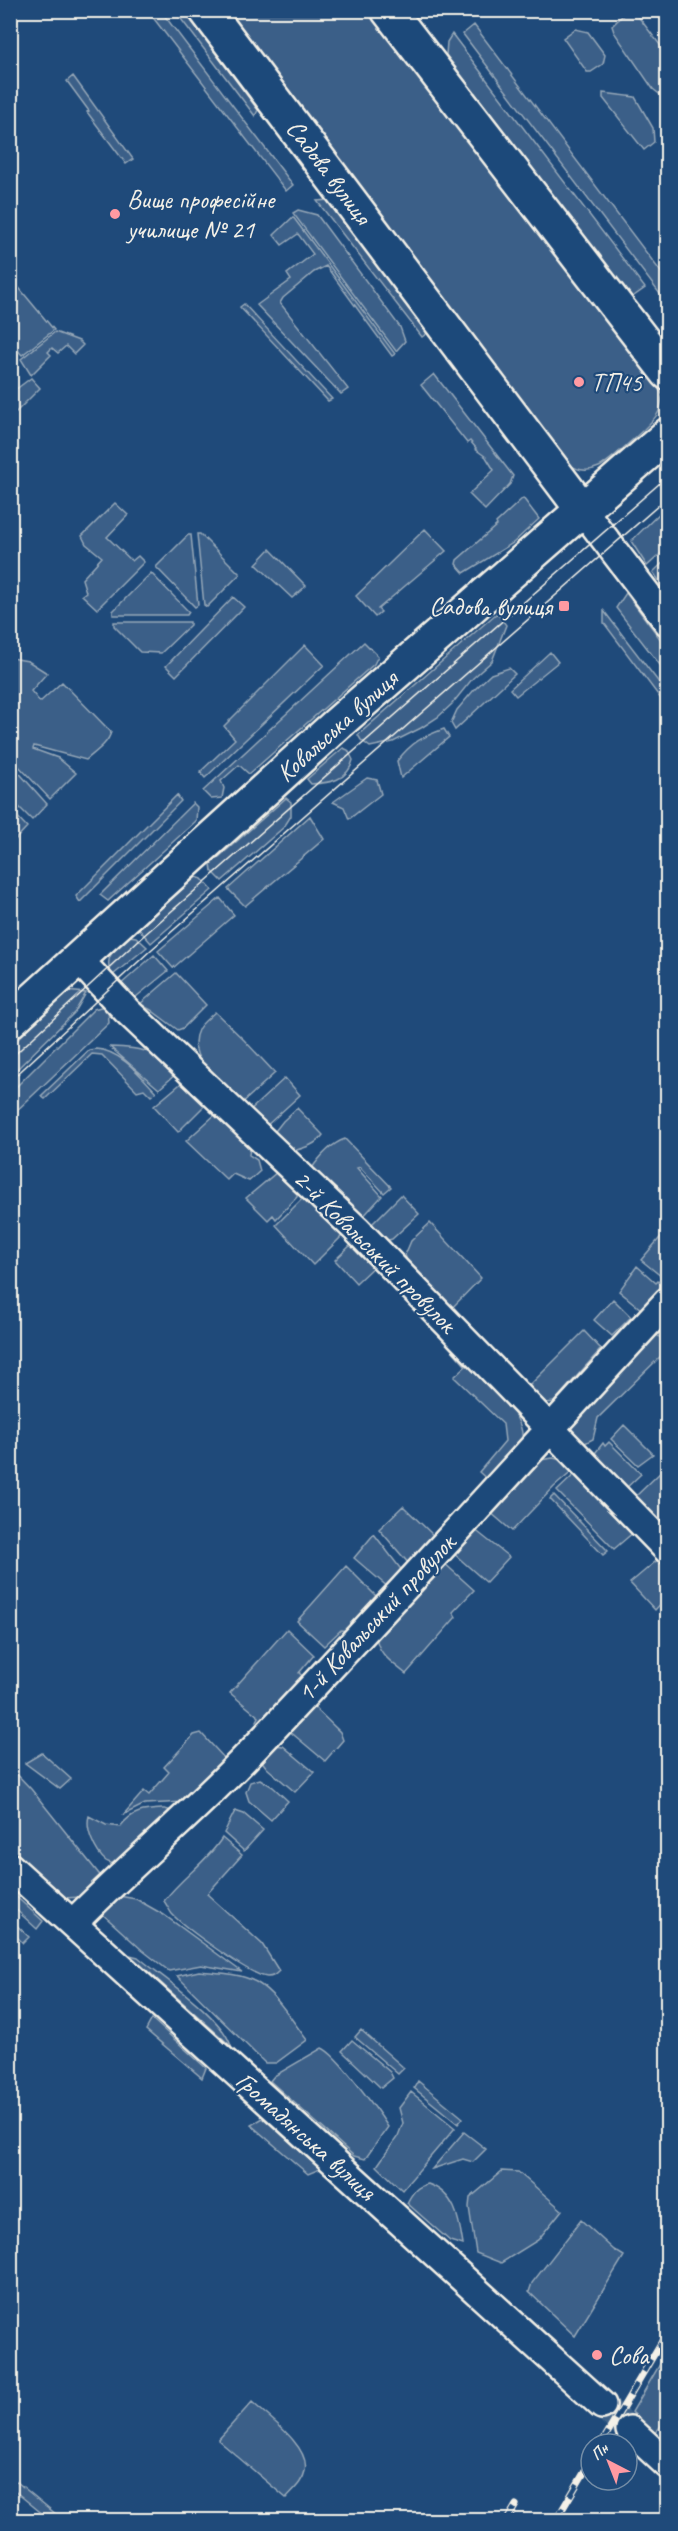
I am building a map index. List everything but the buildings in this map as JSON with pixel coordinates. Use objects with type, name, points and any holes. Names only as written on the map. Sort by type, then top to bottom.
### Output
[{"type":"street","name":"Садова вулиця","points":[[206,10],[668,622]]},
{"type":"street","points":[[388,10],[668,373]]},
{"type":"street","name":"Ковальська вулиця","points":[[10,1021],[336,725],[668,435]]},
{"type":"street","name":"2-й Ковальський провулок","points":[[78,959],[127,1011],[356,1229],[668,1550]]},
{"type":"street","name":"1-й Ковальський провулок","points":[[73,1923],[113,1882],[247,1756],[668,1301]]},
{"type":"street","name":"Громадянська вулиця","points":[[10,1867],[602,2405]]},
{"type":"street","points":[[630,2430],[667,2462]]},
{"type":"shaded area","points":[[148,11],[161,11],[293,185],[286,191]]},
{"type":"shaded area","points":[[175,11],[184,11],[258,110],[255,116]]},
{"type":"shaded area","points":[[225,11],[371,11],[663,395],[655,418],[621,451],[599,467],[583,470],[568,463]]},
{"type":"shaded area","points":[[627,11],[634,11],[667,54],[667,100],[653,89],[614,32],[612,26]]},
{"type":"shaded area","points":[[474,25],[667,280],[666,302],[463,34]]},
{"type":"shaded area","points":[[575,29],[588,32],[605,55],[603,64],[591,72],[587,72],[563,38]]},
{"type":"shaded area","points":[[452,34],[645,288],[631,298],[446,55],[447,42]]},
{"type":"shaded area","points":[[73,76],[133,159],[126,164],[67,81]]},
{"type":"shaded area","points":[[603,93],[635,97],[653,128],[654,142],[644,150],[603,98]]},
{"type":"shaded area","points":[[330,200],[430,331],[422,337],[317,201]]},
{"type":"shaded area","points":[[298,210],[317,215],[400,327],[405,341],[396,351],[293,213]]},
{"type":"shaded area","points":[[293,217],[395,354],[392,356],[326,266],[314,272],[280,303],[348,389],[341,394],[257,305],[291,280],[287,274],[313,254],[298,234],[282,245],[274,235]]},
{"type":"shaded area","points":[[10,277],[54,330],[22,355],[11,343]]},
{"type":"shaded area","points":[[244,304],[332,399],[328,401],[240,307]]},
{"type":"shaded area","points":[[55,332],[79,341],[83,345],[74,354],[66,346],[58,353],[52,348],[48,352],[51,355],[31,375],[21,359]]},
{"type":"shaded area","points":[[434,374],[513,476],[510,484],[485,510],[469,494],[494,470],[486,457],[475,449],[470,441],[467,443],[421,385]]},
{"type":"shaded area","points":[[31,378],[40,388],[11,417],[11,393]]},
{"type":"shaded area","points":[[523,498],[539,519],[513,543],[464,573],[456,564],[457,560],[497,525],[496,523]]},
{"type":"shaded area","points":[[115,503],[128,515],[107,537],[132,561],[138,556],[144,562],[97,609],[82,595],[86,592],[82,579],[102,557],[86,544],[82,536]]},
{"type":"shaded area","points":[[661,512],[667,521],[667,548],[647,566],[631,541]]},
{"type":"shaded area","points":[[425,529],[446,551],[378,609],[381,612],[375,617],[356,596]]},
{"type":"shaded area","points":[[197,534],[200,534],[240,574],[207,607],[204,605]]},
{"type":"shaded area","points":[[188,535],[191,535],[198,605],[195,607],[156,567]]},
{"type":"shaded area","points":[[270,549],[306,586],[292,598],[256,564]]},
{"type":"shaded area","points":[[667,559],[667,592],[653,572]]},
{"type":"shaded area","points":[[151,573],[189,612],[187,615],[113,615],[113,611]]},
{"type":"shaded area","points":[[626,593],[667,648],[667,674],[616,608]]},
{"type":"shaded area","points":[[233,597],[244,607],[176,676],[166,666]]},
{"type":"shaded area","points":[[604,611],[667,693],[667,707],[604,623]]},
{"type":"shaded area","points":[[497,613],[506,625],[492,661],[473,678],[452,704],[421,728],[393,742],[370,747],[361,740],[358,735]]},
{"type":"shaded area","points":[[114,622],[190,622],[190,625],[161,653],[140,652],[114,626]]},
{"type":"shaded area","points":[[364,642],[378,656],[374,664],[249,774],[239,765],[221,781],[224,788],[222,798],[211,799],[203,791]]},
{"type":"shaded area","points":[[305,645],[324,665],[205,778],[200,772],[235,739],[224,726]]},
{"type":"shaded area","points":[[550,652],[558,662],[516,696],[510,689]]},
{"type":"shaded area","points":[[11,658],[28,661],[47,673],[31,691],[40,702],[62,682],[111,732],[104,744],[86,760],[34,746],[33,749],[58,758],[76,773],[50,799],[14,761],[11,764]]},
{"type":"shaded area","points":[[509,668],[515,674],[455,730],[451,723],[457,710],[474,690],[491,674]]},
{"type":"shaded area","points":[[444,729],[449,737],[401,778],[397,761],[402,754],[418,741]]},
{"type":"shaded area","points":[[343,748],[348,750],[353,760],[347,772],[331,782],[311,784],[307,779]]},
{"type":"shaded area","points":[[13,766],[47,804],[32,820],[11,799],[11,769]]},
{"type":"shaded area","points":[[367,778],[377,780],[381,794],[349,819],[344,807],[333,802]]},
{"type":"shaded area","points":[[177,795],[181,801],[80,902],[76,896]]},
{"type":"shaded area","points":[[286,798],[291,802],[291,816],[284,827],[222,881],[212,871],[211,864]]},
{"type":"shaded area","points":[[193,803],[197,807],[196,821],[108,901],[100,895]]},
{"type":"shaded area","points":[[11,810],[27,827],[11,844],[11,830],[14,826],[11,822]]},
{"type":"shaded area","points":[[310,816],[324,839],[245,906],[228,889]]},
{"type":"shaded area","points":[[196,877],[202,879],[212,890],[151,943],[138,928]]},
{"type":"shaded area","points":[[220,898],[234,915],[173,968],[158,951]]},
{"type":"shaded area","points":[[129,936],[136,937],[147,947],[113,975],[109,958]]},
{"type":"shaded area","points":[[154,955],[168,971],[131,1001],[120,985]]},
{"type":"shaded area","points":[[176,973],[206,1005],[183,1028],[178,1030],[140,1004]]},
{"type":"shaded area","points":[[66,991],[86,993],[75,1012],[11,1075],[11,1046]]},
{"type":"shaded area","points":[[104,1006],[108,1009],[109,1023],[11,1116],[11,1092],[94,1009]]},
{"type":"shaded area","points":[[215,1012],[275,1073],[240,1105],[207,1072],[196,1051],[195,1041],[198,1030]]},
{"type":"shaded area","points":[[110,1047],[131,1048],[147,1052],[161,1059],[177,1073],[159,1089]]},
{"type":"shaded area","points":[[89,1050],[105,1050],[122,1059],[156,1092],[151,1096],[144,1089],[137,1091],[102,1055],[92,1054],[45,1099],[41,1096]]},
{"type":"shaded area","points":[[285,1078],[300,1095],[264,1128],[248,1112]]},
{"type":"shaded area","points":[[185,1080],[208,1102],[178,1132],[154,1106]]},
{"type":"shaded area","points":[[297,1108],[323,1135],[312,1144],[290,1152],[272,1135]]},
{"type":"shaded area","points":[[218,1112],[251,1142],[249,1155],[257,1160],[260,1171],[249,1181],[233,1174],[227,1180],[186,1141]]},
{"type":"shaded area","points":[[345,1139],[391,1187],[384,1193],[360,1167],[357,1168],[382,1196],[360,1220],[310,1171],[329,1148]]},
{"type":"shaded area","points":[[281,1171],[299,1188],[297,1197],[276,1219],[273,1215],[268,1220],[246,1198]]},
{"type":"shaded area","points":[[306,1195],[343,1231],[341,1237],[313,1265],[276,1225]]},
{"type":"shaded area","points":[[401,1195],[419,1214],[392,1239],[382,1242],[368,1228]]},
{"type":"shaded area","points":[[430,1223],[481,1278],[449,1311],[411,1271],[405,1255],[411,1241]]},
{"type":"shaded area","points":[[665,1232],[667,1235],[667,1281],[641,1260]]},
{"type":"shaded area","points":[[354,1242],[376,1264],[356,1283],[335,1260]]},
{"type":"shaded area","points":[[637,1266],[664,1287],[642,1310],[619,1291]]},
{"type":"shaded area","points":[[613,1299],[631,1317],[612,1336],[594,1320]]},
{"type":"shaded area","points":[[584,1331],[601,1349],[554,1402],[546,1403],[529,1386]]},
{"type":"shaded area","points":[[654,1333],[666,1342],[667,1350],[598,1418],[593,1439],[581,1445],[572,1433],[571,1425]]},
{"type":"shaded area","points":[[444,1335],[504,1399],[520,1426],[522,1437],[518,1449],[489,1481],[479,1472],[505,1441],[503,1424],[454,1377],[466,1366],[442,1339]]},
{"type":"shaded area","points":[[624,1425],[653,1454],[638,1465],[611,1439]]},
{"type":"shaded area","points":[[609,1442],[641,1474],[624,1490],[592,1457],[603,1443],[605,1446]]},
{"type":"shaded area","points":[[553,1458],[566,1461],[575,1469],[554,1487],[512,1531],[490,1512],[540,1460]]},
{"type":"shaded area","points":[[578,1471],[635,1531],[614,1549],[557,1491]]},
{"type":"shaded area","points":[[661,1472],[667,1480],[667,1536],[649,1511],[635,1497]]},
{"type":"shaded area","points":[[554,1495],[608,1551],[603,1555],[550,1499]]},
{"type":"shaded area","points":[[403,1506],[435,1537],[410,1565],[379,1529]]},
{"type":"shaded area","points":[[474,1529],[509,1557],[486,1582],[452,1552]]},
{"type":"shaded area","points":[[374,1534],[403,1572],[389,1588],[354,1558]]},
{"type":"shaded area","points":[[661,1557],[667,1564],[667,1597],[655,1610],[630,1583]]},
{"type":"shaded area","points":[[443,1562],[474,1590],[453,1612],[456,1617],[406,1674],[379,1648],[376,1635]]},
{"type":"shaded area","points":[[346,1566],[379,1599],[349,1631],[341,1630],[324,1646],[297,1621]]},
{"type":"shaded area","points":[[287,1629],[314,1655],[299,1673],[306,1679],[262,1725],[257,1721],[259,1717],[230,1693]]},
{"type":"shaded area","points":[[312,1705],[340,1732],[343,1740],[325,1761],[288,1730]]},
{"type":"shaded area","points":[[201,1733],[226,1760],[185,1802],[145,1804],[123,1815],[144,1791],[149,1795],[169,1772],[164,1767],[194,1735]]},
{"type":"shaded area","points":[[274,1745],[283,1746],[314,1772],[295,1792],[260,1759]]},
{"type":"shaded area","points":[[42,1753],[71,1779],[60,1789],[25,1763]]},
{"type":"shaded area","points":[[10,1767],[31,1789],[103,1879],[82,1897],[64,1898],[11,1849]]},
{"type":"shaded area","points":[[260,1779],[288,1801],[271,1820],[249,1801],[246,1792],[250,1782]]},
{"type":"shaded area","points":[[165,1809],[175,1812],[120,1865],[110,1863],[102,1857],[90,1834],[89,1816],[106,1825],[120,1827],[135,1814]]},
{"type":"shaded area","points":[[235,1811],[244,1814],[263,1830],[244,1851],[224,1833]]},
{"type":"shaded area","points":[[222,1838],[242,1855],[207,1894],[262,1944],[279,1971],[272,1976],[259,1975],[218,1950],[172,1914],[164,1901],[209,1855]]},
{"type":"shaded area","points":[[11,1892],[43,1921],[37,1929],[11,1905]]},
{"type":"shaded area","points":[[113,1895],[136,1899],[164,1915],[242,1972],[201,1965],[169,1971],[98,1910]]},
{"type":"shaded area","points":[[10,1919],[29,1937],[23,1943],[11,1931]]},
{"type":"shaded area","points":[[130,1955],[138,1957],[204,2010],[225,2034],[231,2046]]},
{"type":"shaded area","points":[[199,1971],[235,1975],[264,1987],[307,2040],[276,2063],[265,2063],[177,1976]]},
{"type":"shaded area","points":[[152,2019],[206,2068],[202,2078],[146,2030]]},
{"type":"shaded area","points":[[361,2030],[404,2068],[398,2074],[355,2037]]},
{"type":"shaded area","points":[[352,2040],[390,2072],[393,2078],[381,2088],[342,2051]]},
{"type":"shaded area","points":[[322,2048],[347,2071],[388,2127],[365,2159],[354,2156],[270,2081],[274,2076]]},
{"type":"shaded area","points":[[418,2081],[463,2118],[458,2124],[414,2088]]},
{"type":"shaded area","points":[[411,2092],[455,2128],[402,2190],[377,2166],[398,2136],[403,2123],[399,2108]]},
{"type":"shaded area","points":[[263,2118],[320,2169],[308,2174],[251,2125]]},
{"type":"shaded area","points":[[464,2132],[486,2149],[473,2162],[463,2159],[432,2169]]},
{"type":"shaded area","points":[[502,2171],[518,2172],[562,2210],[538,2240],[501,2263],[476,2253],[469,2207],[470,2198]]},
{"type":"shaded area","points":[[428,2184],[445,2194],[450,2201],[458,2217],[463,2245],[450,2241],[407,2203],[415,2190]]},
{"type":"shaded area","points":[[581,2220],[614,2250],[624,2256],[575,2336],[529,2292],[532,2283]]},
{"type":"shaded area","points":[[667,2352],[668,2407],[661,2426],[654,2433],[632,2412]]},
{"type":"shaded area","points":[[252,2402],[287,2433],[302,2452],[305,2471],[302,2479],[286,2498],[218,2440]]},
{"type":"shaded area","points":[[11,2477],[63,2520],[50,2520],[11,2488]]},
{"type":"tunnel","points":[[602,2405],[630,2430]]},
{"type":"tram line","points":[[10,1059],[142,937],[668,476]]},
{"type":"tram line","points":[[10,1081],[152,949],[668,497]]},
{"type":"railway","points":[[608,2432],[668,2331]]},
{"type":"railway","points":[[556,2520],[579,2481]]},
{"type":"railway","points":[[507,2520],[516,2505]]},
{"type":"place","name":"Вище професійне училище № 21","points":[[115,214]]},
{"type":"place","name":"ТП45","points":[[579,382]]},
{"type":"place","name":"Садова вулиця","points":[[564,606]]},
{"type":"place","name":"Сова","points":[[597,2355]]}]
